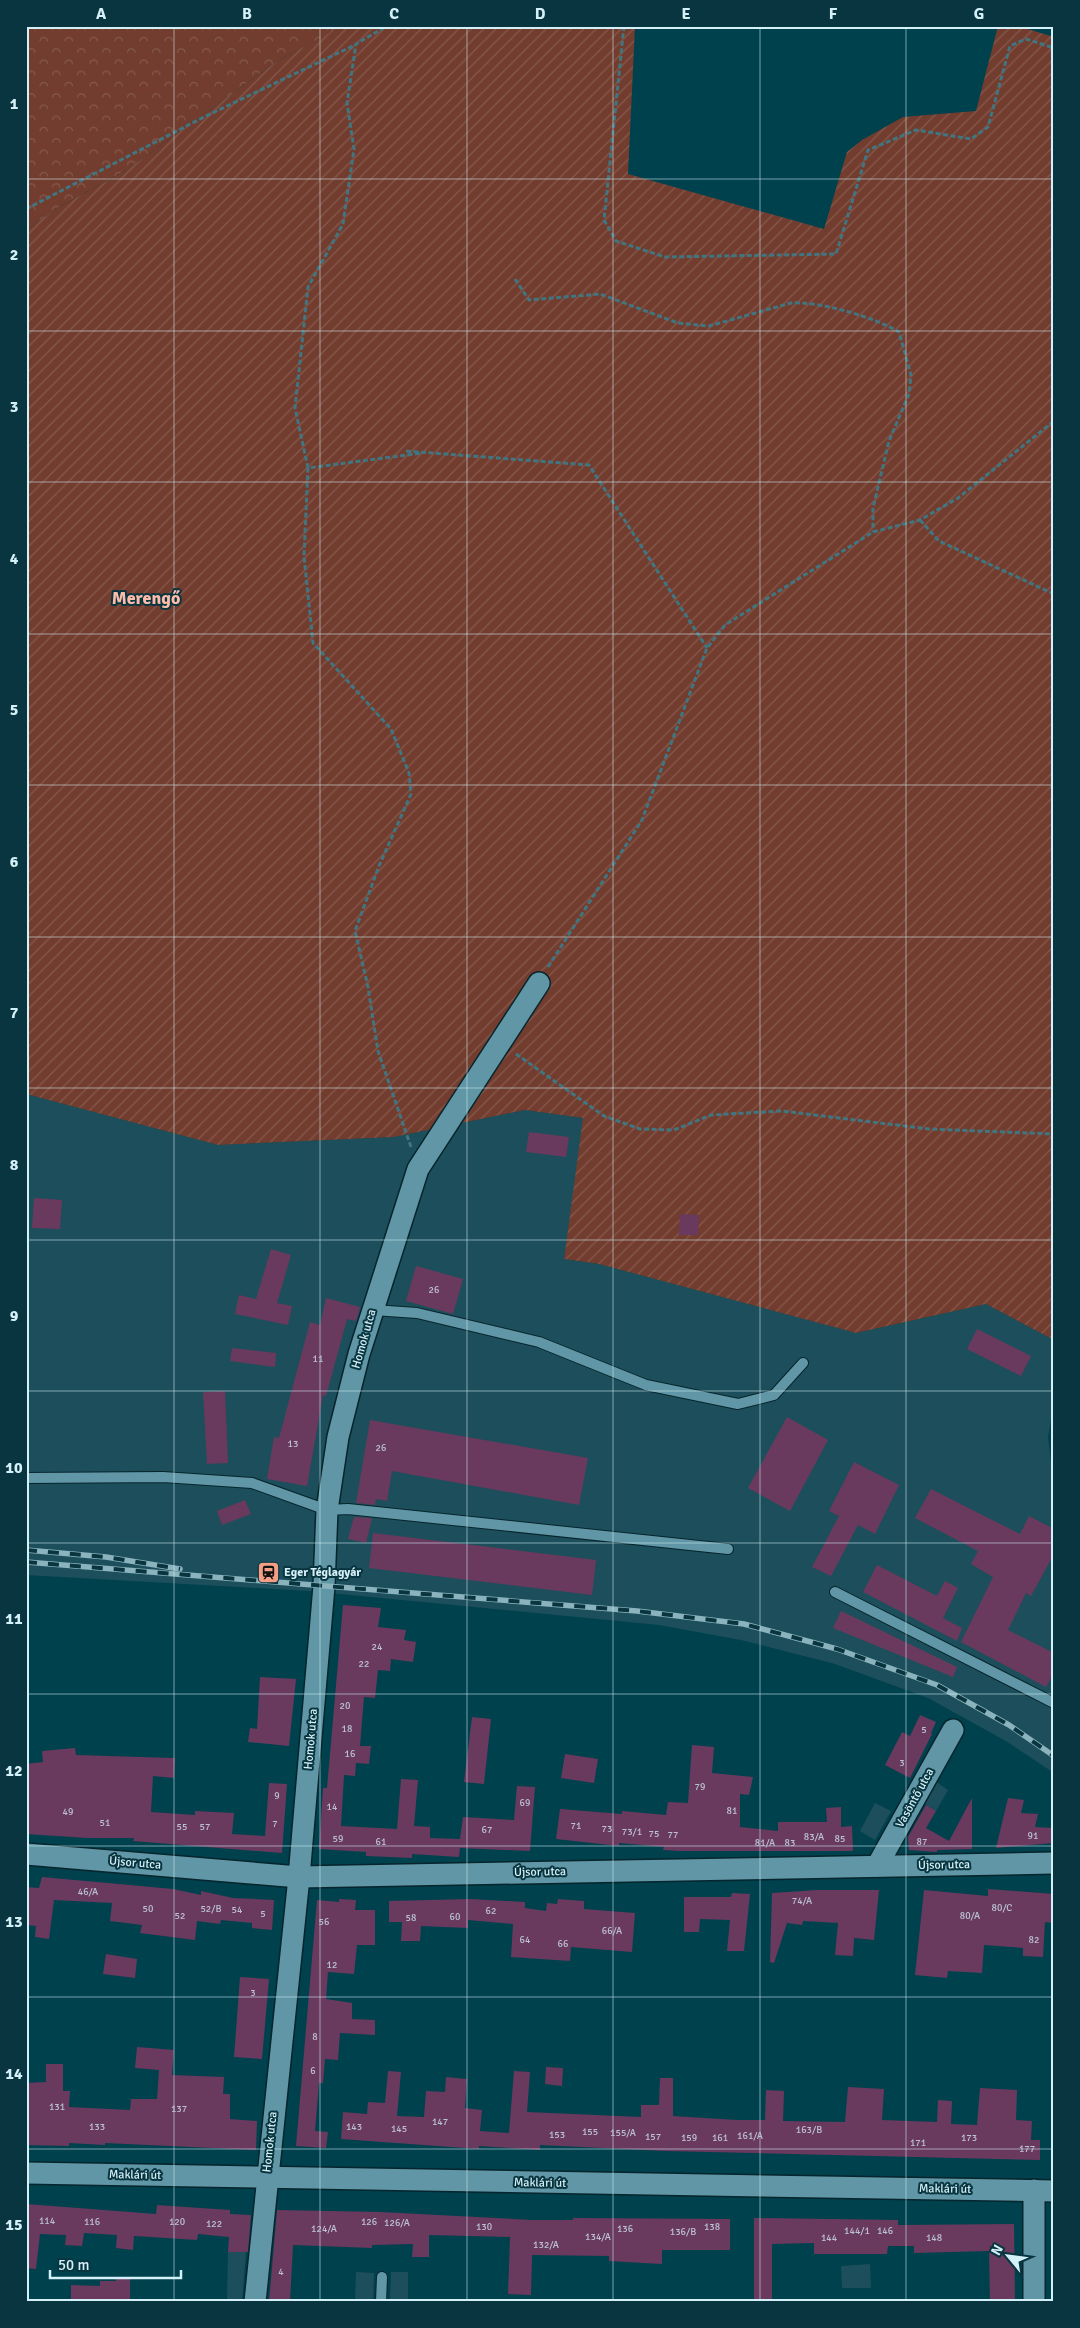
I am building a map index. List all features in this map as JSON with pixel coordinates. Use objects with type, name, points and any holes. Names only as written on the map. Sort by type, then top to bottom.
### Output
[{"type":"street","name":"Homok utca","points":[[255,2302],[266,2178],[299,1877],[324,1586],[327,1510],[338,1436],[373,1310],[414,1177],[539,983]]},
{"type":"street","name":"Vasöntő utca","points":[[877,1866],[953,1730]]},
{"type":"street","name":"Újsor utca","points":[[26,1854],[299,1877],[1054,1863]]},
{"type":"street","name":"Maklári út","points":[[26,2173],[1044,2191]]},
{"type":"street","points":[[1034,2302],[1044,2191]]},
{"type":"lane","points":[[373,1310],[417,1313],[539,1342],[646,1385],[738,1404],[774,1395],[804,1363]]},
{"type":"lane","points":[[26,1478],[163,1477],[252,1483],[327,1510],[348,1509],[728,1549]]},
{"type":"lane","points":[[834,1592],[1054,1703]]},
{"type":"lane","points":[[381,2302],[382,2277]]},
{"type":"path","points":[[26,209],[202,118],[356,44],[387,26]]},
{"type":"path","points":[[624,26],[604,220],[616,241],[665,258],[836,254],[868,150],[916,130],[971,139],[988,127],[1010,46],[1026,39],[1054,48]]},
{"type":"path","points":[[356,44],[347,103],[354,149],[343,224],[308,287],[295,408],[308,468],[304,556],[313,643],[391,729],[409,774],[411,794],[379,866],[355,931],[368,987],[378,1052],[414,1177]]},
{"type":"path","points":[[515,279],[529,300],[600,294],[678,323],[709,326],[791,302],[805,302],[882,322],[898,332],[912,375],[910,394],[889,441],[872,508],[873,532]]},
{"type":"path","points":[[539,983],[642,820],[707,648],[725,625],[873,532],[920,520],[958,498],[1054,421]]},
{"type":"path","points":[[406,451],[589,465],[707,648]]},
{"type":"path","points":[[308,468],[422,453]]},
{"type":"path","points":[[920,520],[939,541],[1054,594]]},
{"type":"path","points":[[500,1042],[604,1116],[640,1129],[674,1130],[711,1115],[782,1112],[929,1130],[1054,1134]]},
{"type":"shaded area","points":[[26,1094],[218,1145],[394,1137],[525,1110],[584,1118],[564,1259],[599,1264],[856,1333],[986,1304],[1054,1340],[1054,1402],[1048,1437],[1054,1488],[1054,1773],[1006,1741],[928,1698],[835,1664],[741,1640],[659,1625],[310,1591],[26,1575]]},
{"type":"shaded area","points":[[935,1781],[948,1790],[936,1811],[923,1803]]},
{"type":"shaded area","points":[[875,1803],[891,1811],[875,1840],[860,1831]]},
{"type":"shaded area","points":[[228,2252],[246,2252],[242,2302],[227,2302]]},
{"type":"shaded area","points":[[870,2264],[871,2288],[842,2288],[841,2266]]},
{"type":"shaded area","points":[[356,2272],[374,2273],[373,2302],[355,2302]]},
{"type":"shaded area","points":[[391,2272],[408,2272],[408,2302],[390,2302]]},
{"type":"green space","points":[[26,26],[328,26],[332,32],[276,62],[125,171],[59,207],[26,230]]},
{"type":"green space","points":[[328,26],[635,26],[628,174],[824,229],[847,152],[862,140],[903,117],[976,111],[998,26],[1018,26],[1054,37],[1054,1340],[986,1304],[856,1333],[599,1264],[564,1259],[583,1118],[525,1110],[394,1137],[218,1145],[26,1094],[26,230],[59,207],[125,171],[276,62],[331,32]]},
{"type":"building","points":[[529,1132],[569,1137],[566,1157],[526,1152]]},
{"type":"building","points":[[34,1198],[62,1200],[60,1229],[32,1228]]},
{"type":"building","points":[[680,1214],[699,1215],[698,1235],[679,1235]]},
{"type":"building","points":[[271,1249],[291,1255],[277,1303],[292,1306],[288,1325],[235,1314],[239,1295],[256,1299]]},
{"type":"building","points":[[416,1266],[463,1279],[453,1314],[406,1301]]},
{"type":"building","points":[[326,1298],[360,1307],[356,1321],[347,1319],[326,1396],[323,1395],[307,1486],[267,1479],[274,1437],[279,1438],[310,1322],[320,1325]]},
{"type":"building","points":[[977,1329],[1031,1356],[1021,1376],[967,1349]]},
{"type":"building","points":[[232,1348],[276,1353],[275,1367],[230,1361]]},
{"type":"building","points":[[225,1391],[228,1463],[207,1464],[203,1392]]},
{"type":"building","points":[[787,1417],[828,1440],[790,1511],[748,1488]]},
{"type":"building","points":[[370,1420],[588,1458],[579,1505],[392,1471],[387,1501],[376,1499],[375,1505],[356,1503]]},
{"type":"building","points":[[854,1462],[899,1485],[875,1534],[858,1525],[831,1576],[812,1567],[839,1516],[829,1511]]},
{"type":"building","points":[[931,1489],[1020,1534],[1029,1516],[1054,1529],[1054,1554],[1031,1596],[1026,1593],[1008,1630],[1054,1653],[1054,1672],[1046,1687],[961,1642],[993,1577],[971,1564],[978,1551],[915,1518]]},
{"type":"building","points":[[245,1500],[251,1514],[222,1525],[217,1511]]},
{"type":"building","points":[[354,1517],[372,1518],[366,1543],[348,1539]]},
{"type":"building","points":[[373,1533],[596,1560],[592,1595],[369,1568]]},
{"type":"building","points":[[877,1565],[937,1596],[945,1581],[958,1588],[943,1618],[962,1628],[957,1641],[863,1592]]},
{"type":"building","points":[[343,1605],[381,1608],[378,1627],[406,1630],[404,1640],[416,1642],[413,1662],[391,1659],[390,1671],[378,1670],[375,1698],[364,1697],[360,1746],[371,1746],[369,1764],[356,1763],[355,1776],[344,1775],[341,1826],[397,1829],[401,1779],[418,1780],[414,1826],[430,1827],[430,1838],[460,1839],[463,1817],[514,1820],[517,1786],[535,1787],[530,1851],[460,1848],[459,1857],[412,1854],[412,1858],[366,1856],[366,1852],[319,1849],[323,1788],[327,1788]]},
{"type":"building","points":[[841,1611],[957,1667],[953,1677],[833,1628]]},
{"type":"building","points":[[260,1677],[296,1679],[289,1746],[248,1742],[250,1728],[257,1729]]},
{"type":"building","points":[[920,1715],[936,1722],[910,1778],[885,1765],[902,1732],[910,1736]]},
{"type":"building","points":[[472,1717],[491,1719],[484,1784],[464,1782]]},
{"type":"building","points":[[692,1745],[714,1747],[712,1773],[753,1777],[749,1795],[740,1794],[740,1827],[778,1831],[778,1822],[827,1822],[826,1808],[841,1807],[841,1827],[852,1826],[853,1851],[680,1851],[663,1850],[664,1847],[619,1843],[619,1846],[556,1839],[560,1809],[622,1814],[622,1811],[666,1815],[668,1802],[688,1803]]},
{"type":"building","points":[[75,1748],[76,1755],[175,1758],[174,1778],[153,1776],[151,1812],[195,1815],[195,1811],[234,1813],[232,1834],[265,1836],[269,1783],[287,1784],[282,1853],[133,1841],[134,1838],[88,1838],[26,1834],[26,1764],[43,1762],[42,1751]]},
{"type":"building","points":[[565,1754],[598,1759],[594,1783],[561,1778]]},
{"type":"building","points":[[972,1798],[972,1849],[937,1850],[937,1852],[909,1850],[908,1837],[926,1805],[936,1811],[926,1828],[949,1841]]},
{"type":"building","points":[[1008,1798],[1024,1800],[1021,1813],[1038,1814],[1035,1827],[1054,1828],[1054,1843],[996,1848]]},
{"type":"building","points":[[42,1877],[173,1889],[201,1895],[201,1891],[233,1898],[274,1900],[272,1930],[252,1928],[252,1923],[221,1920],[220,1924],[197,1921],[195,1940],[140,1933],[142,1925],[110,1921],[112,1903],[54,1900],[49,1939],[35,1937],[36,1926],[26,1925],[26,1887],[39,1888]]},
{"type":"building","points":[[988,1889],[1054,1894],[1054,1923],[1045,1922],[1043,1957],[1023,1956],[1023,1948],[984,1945],[982,1973],[948,1971],[947,1978],[915,1975],[924,1890],[988,1896]]},
{"type":"building","points":[[817,1890],[879,1890],[874,1940],[854,1938],[853,1956],[835,1955],[838,1923],[803,1921],[802,1925],[787,1923],[774,1963],[770,1962],[772,1893]]},
{"type":"building","points":[[732,1893],[750,1894],[744,1951],[727,1951],[730,1920],[700,1919],[699,1932],[684,1932],[684,1897],[731,1897]]},
{"type":"building","points":[[339,1899],[356,1900],[355,1910],[375,1910],[375,1945],[357,1945],[354,1974],[328,1972],[326,1999],[352,2003],[352,2019],[375,2020],[375,2035],[340,2033],[338,2060],[325,2059],[323,2083],[319,2083],[315,2131],[328,2132],[326,2148],[296,2146],[317,1900],[339,1902]]},
{"type":"building","points":[[470,1899],[525,1902],[525,1908],[546,1911],[547,1903],[557,1904],[558,1899],[584,1901],[584,1909],[635,1913],[632,1952],[571,1947],[570,1961],[511,1957],[513,1924],[468,1920],[468,1928],[421,1926],[420,1941],[401,1941],[402,1922],[389,1922],[389,1901]]},
{"type":"building","points":[[106,1954],[137,1959],[135,1978],[103,1974]]},
{"type":"building","points":[[240,1977],[269,1979],[262,2059],[234,2057]]},
{"type":"building","points":[[137,2047],[174,2050],[172,2075],[224,2077],[223,2094],[230,2094],[230,2119],[257,2121],[256,2150],[105,2143],[105,2145],[69,2143],[69,2146],[26,2145],[26,2083],[46,2082],[46,2064],[63,2064],[63,2091],[70,2091],[69,2107],[130,2110],[131,2099],[157,2099],[159,2070],[135,2068]]},
{"type":"building","points":[[546,2067],[563,2068],[562,2086],[545,2084]]},
{"type":"building","points":[[388,2071],[401,2072],[397,2116],[424,2117],[426,2091],[445,2092],[446,2077],[467,2079],[465,2108],[482,2110],[480,2131],[509,2133],[514,2071],[530,2072],[527,2112],[641,2117],[641,2105],[659,2105],[660,2078],[673,2078],[673,2116],[737,2120],[765,2120],[766,2090],[784,2091],[783,2121],[845,2122],[848,2087],[884,2089],[882,2120],[937,2122],[938,2100],[952,2101],[951,2124],[977,2125],[980,2088],[1017,2090],[1016,2120],[1032,2121],[1031,2140],[1040,2140],[1040,2160],[666,2151],[540,2145],[540,2150],[479,2146],[479,2149],[341,2139],[343,2112],[367,2114],[368,2102],[385,2103]]},
{"type":"building","points":[[26,2204],[156,2214],[157,2205],[230,2210],[230,2214],[251,2215],[248,2252],[228,2252],[229,2237],[198,2234],[197,2240],[134,2236],[133,2250],[116,2248],[117,2235],[84,2233],[82,2246],[65,2245],[66,2235],[40,2234],[36,2269],[26,2268]]},
{"type":"building","points":[[277,2210],[380,2212],[532,2220],[573,2220],[573,2218],[730,2219],[730,2250],[662,2250],[662,2264],[609,2261],[609,2256],[532,2255],[531,2295],[508,2294],[510,2237],[429,2235],[429,2257],[412,2257],[413,2244],[372,2245],[372,2248],[293,2245],[290,2302],[269,2302]]},
{"type":"building","points":[[754,2218],[898,2220],[898,2225],[1014,2224],[1015,2302],[990,2302],[989,2251],[914,2253],[914,2246],[888,2246],[887,2254],[814,2254],[814,2243],[772,2244],[772,2302],[754,2302]]},
{"type":"building","points":[[115,2277],[130,2278],[130,2302],[71,2302],[71,2285],[100,2286],[100,2281],[116,2281]]},
{"type":"railway","points":[[26,1550],[106,1557],[180,1569]]},
{"type":"railway","points":[[26,1562],[637,1611],[744,1624],[837,1649],[937,1685],[1009,1725],[1054,1756]]},
{"type":"place","name":"Eger Téglagyár","points":[[268,1572]]},
{"type":"district","name":"Merengő","points":[[146,598]]}]
